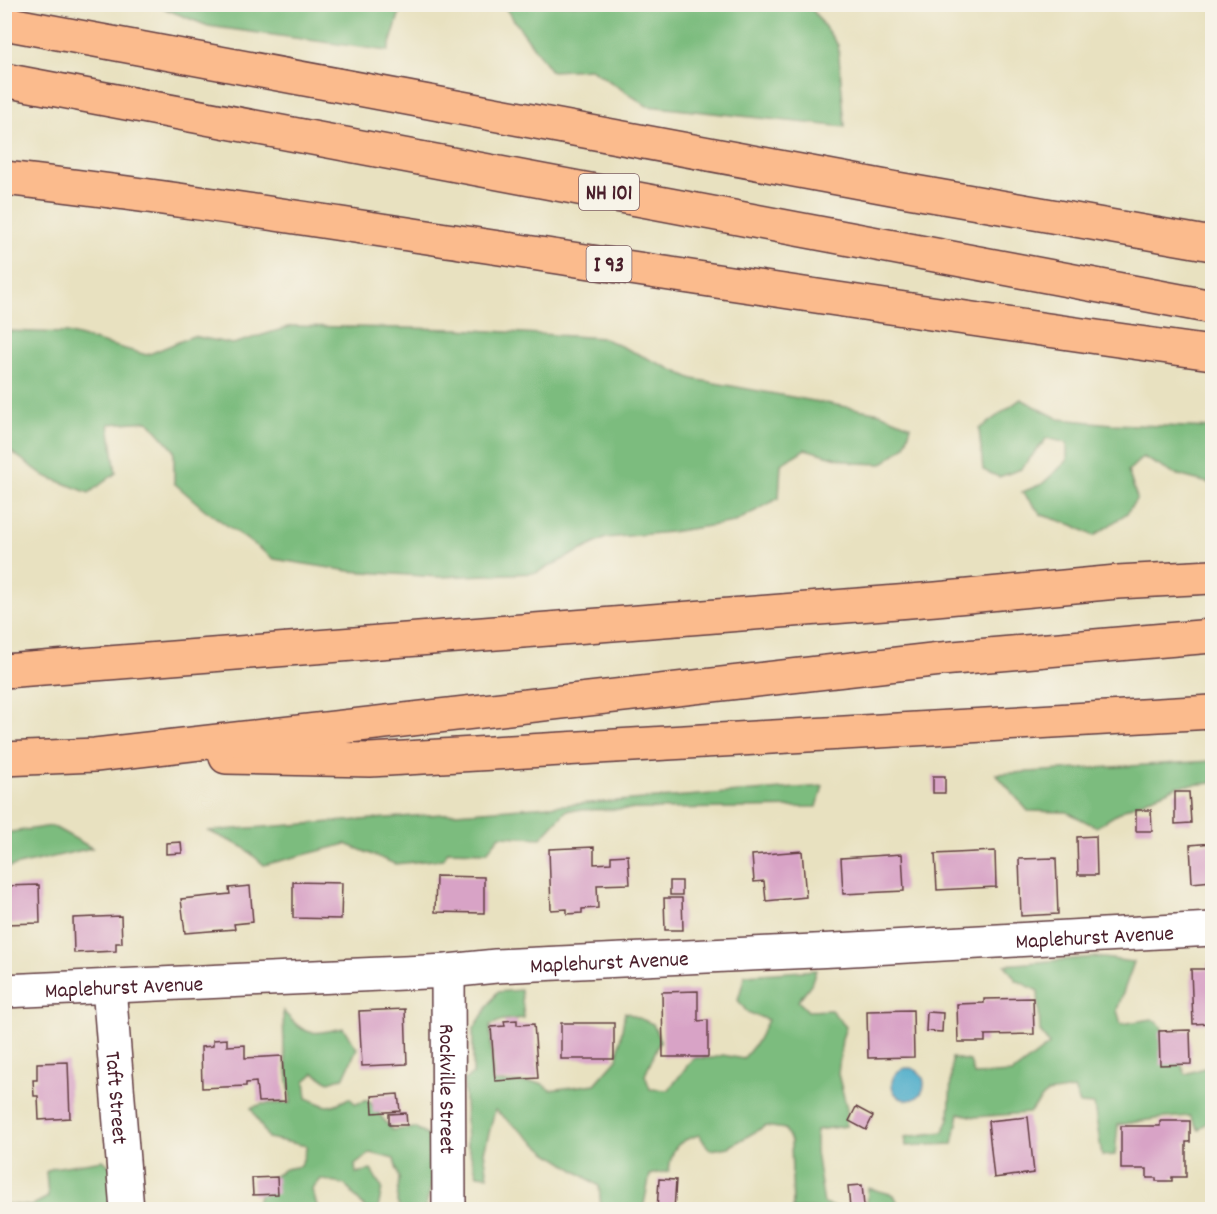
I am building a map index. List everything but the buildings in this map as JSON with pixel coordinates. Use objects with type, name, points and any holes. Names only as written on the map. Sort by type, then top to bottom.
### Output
[{"type":"highway","points":[[4,23],[873,185],[1212,244]]},
{"type":"highway","name":"NH 101","points":[[4,80],[1212,307]]},
{"type":"highway","name":"I 93","points":[[4,178],[260,212],[1036,329],[1212,353]]},
{"type":"highway","points":[[4,671],[912,601],[1117,582],[1212,577]]},
{"type":"highway","points":[[95,755],[941,658],[1212,636]]},
{"type":"highway","points":[[4,759],[95,755],[370,760],[1212,712]]},
{"type":"street","name":"Maplehurst Avenue","points":[[4,991],[448,971],[496,966],[823,951],[1212,929]]},
{"type":"street","name":"Rockville Street","points":[[448,971],[449,1209]]},
{"type":"street","name":"Taft Street","points":[[109,987],[127,1209]]},
{"type":"green space","points":[[155,5],[402,5],[388,51],[208,26]]},
{"type":"green space","points":[[503,5],[809,5],[838,45],[845,127],[647,106],[591,69],[551,71]]},
{"type":"green space","points":[[292,326],[457,329],[603,338],[693,379],[880,413],[911,426],[905,446],[882,464],[855,463],[805,449],[781,464],[779,498],[735,522],[670,532],[606,538],[536,573],[438,577],[349,571],[274,559],[204,509],[174,483],[174,450],[148,421],[109,424],[116,473],[89,493],[45,476],[5,447],[5,331],[67,333],[147,355],[193,336],[233,344]]},
{"type":"green space","points":[[1021,399],[1059,419],[1112,424],[1212,428],[1212,484],[1174,474],[1143,457],[1128,471],[1137,498],[1127,513],[1094,536],[1073,525],[1042,515],[1022,492],[1042,484],[1067,461],[1067,443],[1047,438],[1021,469],[999,477],[983,470],[979,429]]},
{"type":"green space","points":[[1212,761],[1212,783],[1178,786],[1127,808],[1096,827],[1067,812],[1028,811],[996,774]]},
{"type":"green space","points":[[823,786],[817,807],[567,810],[541,838],[500,836],[487,852],[448,851],[443,859],[395,864],[346,844],[264,865],[243,847],[208,831]]},
{"type":"green space","points":[[52,826],[92,848],[5,868],[5,833]]},
{"type":"green space","points":[[1096,957],[1134,962],[1117,1010],[1121,1024],[1152,1019],[1160,1025],[1186,1074],[1212,1067],[1212,1118],[1199,1130],[1190,1116],[1118,1125],[1115,1155],[1102,1156],[1094,1105],[1080,1104],[1074,1089],[1047,1093],[1029,1113],[975,1117],[959,1113],[953,1144],[906,1146],[905,1137],[943,1132],[949,1119],[952,1058],[970,1061],[974,1075],[1012,1073],[1049,1045],[1040,1031],[1038,991],[1016,980],[1005,965]]},
{"type":"green space","points":[[816,970],[811,984],[798,1001],[808,1011],[831,1010],[846,1027],[842,1039],[838,1074],[847,1109],[846,1126],[816,1130],[816,1152],[824,1204],[843,1209],[793,1209],[791,1141],[785,1129],[765,1126],[729,1147],[710,1150],[699,1135],[680,1143],[671,1157],[669,1171],[650,1175],[643,1209],[601,1209],[599,1186],[548,1153],[495,1110],[484,1152],[488,1176],[477,1175],[467,1143],[464,1080],[473,1074],[473,1030],[497,992],[521,990],[524,1018],[503,1020],[490,1025],[493,1082],[541,1083],[550,1090],[595,1084],[617,1059],[625,1012],[653,1024],[660,1041],[645,1075],[650,1089],[669,1090],[693,1058],[713,1058],[723,1055],[743,1059],[756,1043],[768,1020],[747,1012],[738,1000],[745,975]]},
{"type":"green space","points":[[283,1011],[298,1026],[309,1032],[343,1028],[357,1048],[344,1077],[329,1082],[314,1073],[305,1081],[307,1098],[328,1106],[349,1098],[356,1104],[368,1100],[392,1130],[416,1128],[430,1137],[435,1172],[425,1209],[401,1209],[397,1202],[399,1178],[394,1159],[371,1153],[355,1165],[356,1173],[371,1170],[382,1188],[378,1209],[366,1209],[345,1185],[321,1179],[312,1190],[317,1209],[257,1209],[255,1207],[264,1183],[285,1169],[301,1166],[307,1146],[268,1138],[251,1108],[262,1104],[291,1103],[284,1049]]},
{"type":"green space","points":[[103,1160],[114,1170],[118,1209],[5,1210],[5,1204],[31,1206],[48,1197],[46,1172],[53,1168]]},
{"type":"green space","points":[[868,1188],[894,1195],[901,1209],[847,1209],[867,1206]]},
{"type":"water","points":[[908,1068],[920,1072],[924,1084],[920,1096],[908,1100],[896,1096],[892,1084],[896,1072]]}]
